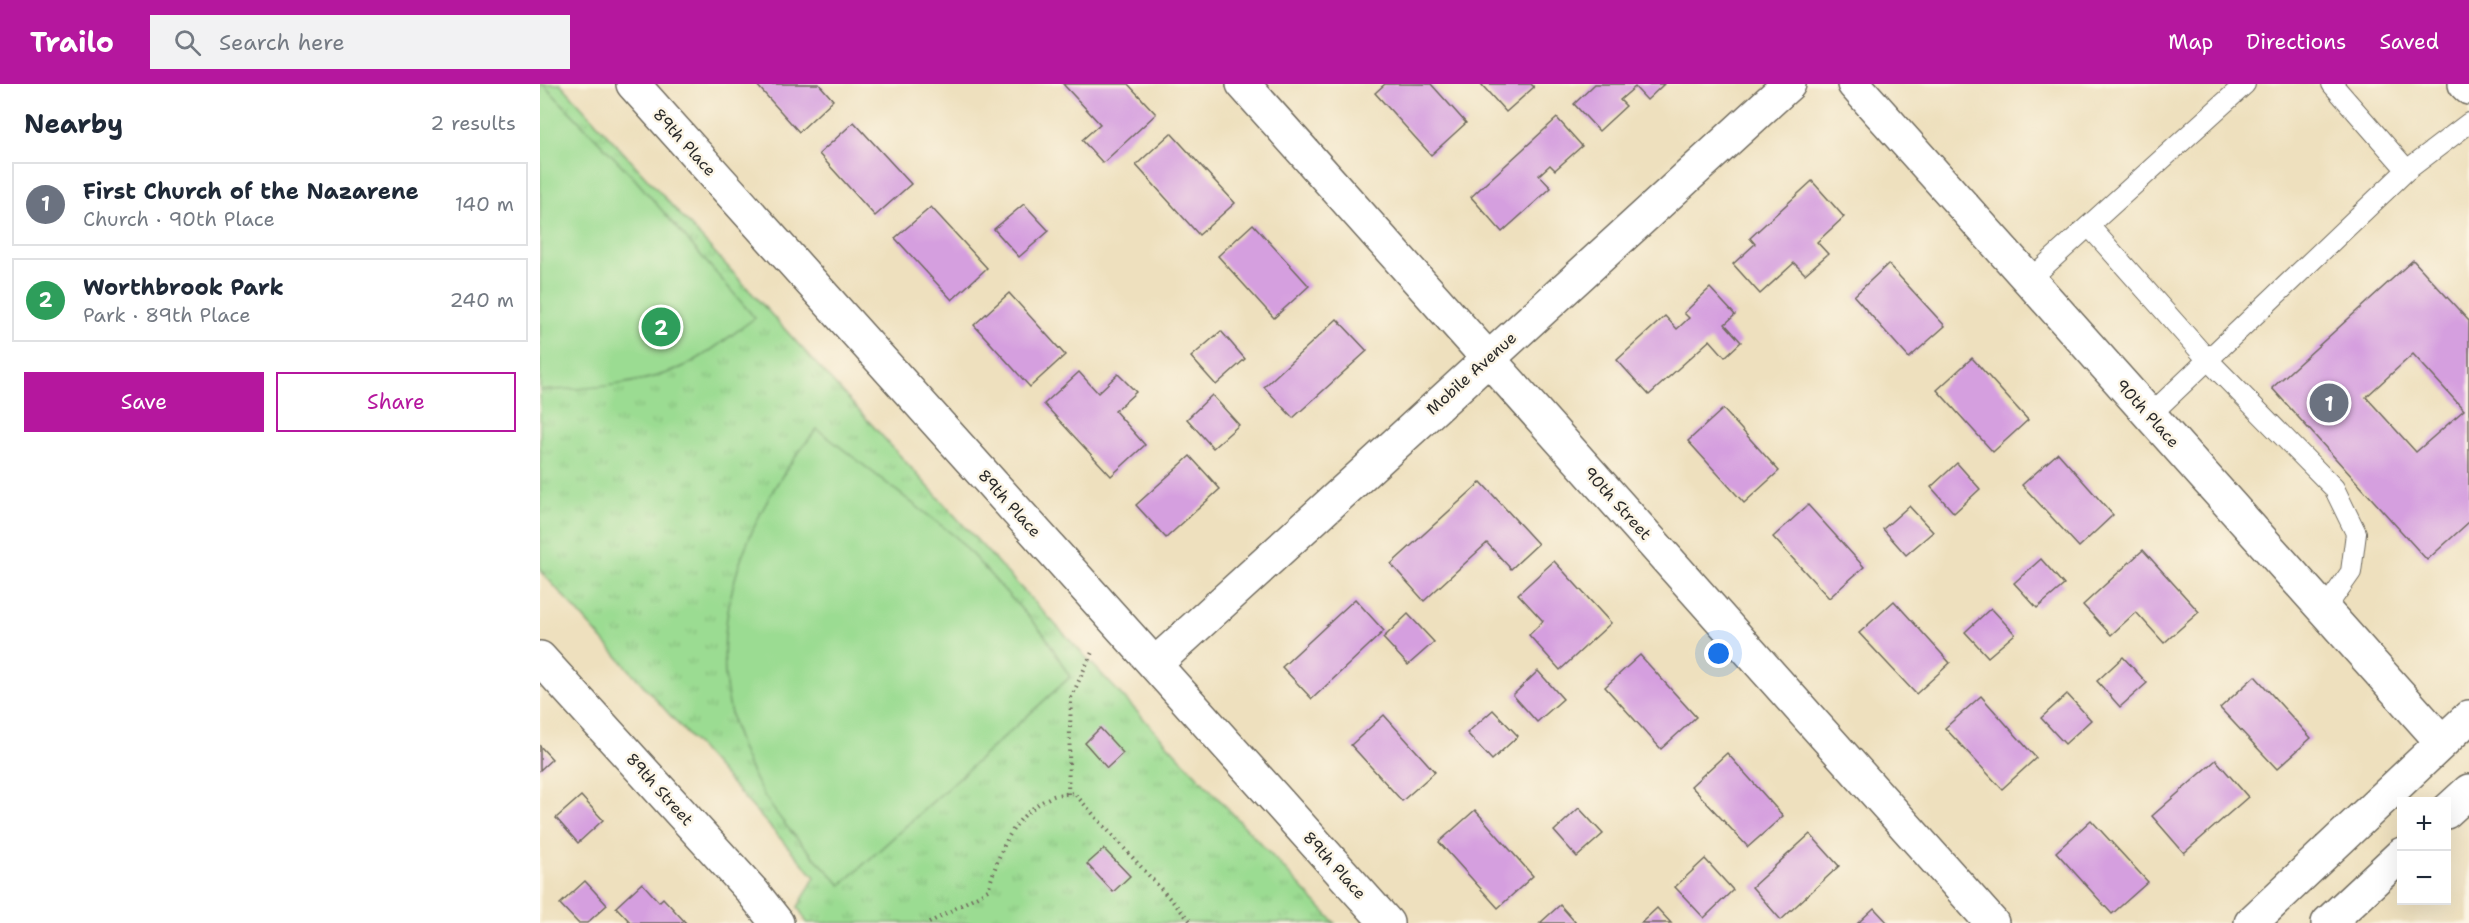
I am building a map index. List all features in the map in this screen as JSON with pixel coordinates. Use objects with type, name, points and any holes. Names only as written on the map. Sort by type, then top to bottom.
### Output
[{"type":"street","name":"89th Place","points":[[633,84],[1387,923]]},
{"type":"street","name":"90th Street","points":[[1243,84],[1992,923]]},
{"type":"street","name":"Mobile Avenue","points":[[1155,664],[1789,84]]},
{"type":"street","name":"90th Place","points":[[1854,84],[2442,742]]},
{"type":"street","points":[[2465,84],[2469,88]]},
{"type":"street","name":"89th Street","points":[[540,658],[751,890],[777,923]]},
{"type":"street","points":[[2251,923],[2469,717]]},
{"type":"street","points":[[2451,807],[2469,791]]},
{"type":"street","points":[[2328,923],[2397,859]]},
{"type":"lane","points":[[2029,280],[2245,84]]},
{"type":"lane","points":[[2332,84],[2407,170]]},
{"type":"lane","points":[[2150,415],[2407,170],[2469,123]]},
{"type":"lane","points":[[2089,226],[2208,360],[2334,488],[2356,533],[2351,572],[2325,609]]},
{"type":"path","points":[[1068,794],[1071,698],[1093,650]]},
{"type":"path","points":[[929,923],[988,890],[998,856],[1019,818],[1052,796],[1074,793],[1192,923]]},
{"type":"green space","points":[[540,84],[561,84],[1008,574],[1335,923],[807,923],[798,907],[815,877],[540,570]]},
{"type":"green space","points":[[540,84],[543,84],[634,178],[755,318],[717,346],[678,369],[619,384],[578,389],[540,390]]},
{"type":"green space","points":[[817,429],[956,537],[1044,634],[1070,677],[841,885],[787,826],[759,787],[742,750],[731,714],[725,677],[725,640],[729,603],[738,567],[752,531],[775,487]]},
{"type":"building","points":[[756,84],[819,84],[833,100],[799,132]]},
{"type":"building","points":[[1063,84],[1128,84],[1156,114],[1103,163],[1082,140],[1100,124]]},
{"type":"building","points":[[1385,84],[1431,84],[1466,123],[1431,155],[1375,93]]},
{"type":"building","points":[[1481,84],[1531,84],[1534,87],[1506,112]]},
{"type":"building","points":[[1595,84],[1664,84],[1647,100],[1635,87],[1620,100],[1626,106],[1599,131],[1574,104]]},
{"type":"building","points":[[1557,118],[1582,146],[1555,170],[1550,165],[1539,175],[1551,188],[1502,232],[1471,197]]},
{"type":"building","points":[[854,122],[911,184],[875,216],[819,154]]},
{"type":"building","points":[[1171,133],[1235,203],[1199,235],[1136,165]]},
{"type":"building","points":[[1812,181],[1844,217],[1817,242],[1828,254],[1805,274],[1794,263],[1760,294],[1733,264],[1755,244],[1750,238]]},
{"type":"building","points":[[1024,204],[1049,231],[1019,257],[994,229]]},
{"type":"building","points":[[931,207],[987,268],[952,300],[895,238]]},
{"type":"building","points":[[1253,224],[1309,286],[1274,318],[1218,256]]},
{"type":"building","points":[[2413,260],[2469,321],[2469,522],[2427,560],[2272,388]],"holes":[[[2413,354],[2464,410],[2416,452],[2366,397]]]},
{"type":"building","points":[[1888,264],[1945,326],[1909,358],[1854,296]]},
{"type":"building","points":[[1710,288],[1735,315],[1725,324],[1741,342],[1725,357],[1710,340],[1649,395],[1617,360],[1665,316],[1677,329],[1689,318],[1684,313]]},
{"type":"building","points":[[1009,293],[1065,355],[1030,387],[974,325]]},
{"type":"building","points":[[1337,319],[1367,351],[1293,418],[1264,387]]},
{"type":"building","points":[[1221,331],[1245,359],[1216,385],[1191,357]]},
{"type":"building","points":[[1972,358],[2028,420],[1993,452],[1937,390]]},
{"type":"building","points":[[1079,372],[1098,393],[1118,374],[1136,392],[1115,411],[1145,445],[1111,476],[1044,404]]},
{"type":"building","points":[[1212,395],[1239,425],[1213,448],[1187,419]]},
{"type":"building","points":[[1723,409],[1779,471],[1744,503],[1688,441]]},
{"type":"building","points":[[2058,453],[2113,515],[2079,547],[2022,485]]},
{"type":"building","points":[[1190,456],[1220,489],[1166,538],[1136,505]]},
{"type":"building","points":[[1957,463],[1980,489],[1954,513],[1931,487]]},
{"type":"building","points":[[1481,482],[1538,544],[1511,569],[1487,543],[1424,601],[1391,564]]},
{"type":"building","points":[[1808,505],[1864,567],[1829,598],[1773,537]]},
{"type":"building","points":[[1909,506],[1933,532],[1906,555],[1883,529]]},
{"type":"building","points":[[2143,550],[2199,612],[2164,643],[2136,612],[2111,635],[2083,605]]},
{"type":"building","points":[[2041,559],[2064,585],[2037,608],[2014,583]]},
{"type":"building","points":[[1554,561],[1611,623],[1560,670],[1529,635],[1543,621],[1518,594]]},
{"type":"building","points":[[1355,599],[1384,631],[1312,699],[1282,667]]},
{"type":"building","points":[[1894,601],[1950,663],[1916,694],[1859,633]]},
{"type":"building","points":[[1991,608],[2015,634],[1988,657],[1965,632]]},
{"type":"building","points":[[1408,614],[1434,642],[1408,665],[1383,638]]},
{"type":"building","points":[[1640,655],[1696,717],[1661,749],[1605,687]]},
{"type":"building","points":[[2123,657],[2147,683],[2120,707],[2097,681]]},
{"type":"building","points":[[1538,671],[1563,699],[1537,722],[1513,695]]},
{"type":"building","points":[[2255,676],[2311,738],[2277,769],[2220,708]]},
{"type":"building","points":[[2067,694],[2091,720],[2065,744],[2041,718]]},
{"type":"building","points":[[1981,696],[2036,758],[2002,789],[1945,728]]},
{"type":"building","points":[[1493,710],[1518,736],[1492,760],[1467,733]]},
{"type":"building","points":[[1384,715],[1435,772],[1402,801],[1351,745]]},
{"type":"building","points":[[1100,728],[1123,753],[1107,768],[1085,743]]},
{"type":"building","points":[[540,746],[552,759],[540,770]]},
{"type":"building","points":[[1727,753],[1783,816],[1748,847],[1691,786]]},
{"type":"building","points":[[2216,760],[2248,797],[2184,853],[2152,816]]},
{"type":"building","points":[[581,796],[603,820],[578,843],[556,818]]},
{"type":"building","points":[[1579,808],[1603,834],[1577,857],[1554,831]]},
{"type":"building","points":[[1475,810],[1533,876],[1498,908],[1439,842]]},
{"type":"building","points":[[2091,820],[2148,882],[2112,914],[2056,852]]},
{"type":"building","points":[[1810,834],[1839,866],[1781,920],[1752,887]]},
{"type":"building","points":[[1104,849],[1130,876],[1113,892],[1087,864]]},
{"type":"building","points":[[1705,859],[1733,890],[1704,918],[1675,887]]},
{"type":"building","points":[[585,881],[607,905],[587,923],[578,923],[560,904]]},
{"type":"building","points":[[642,883],[659,902],[663,898],[686,923],[631,923],[616,907]]},
{"type":"building","points":[[1560,905],[1576,923],[1540,923]]},
{"type":"building","points":[[1657,908],[1671,923],[1641,923]]},
{"type":"building","points":[[1874,908],[1888,923],[1858,923]]},
{"type":"place","name":"Worthbrook Park","points":[[661,327]]},
{"type":"place","name":"First Church of the Nazarene","points":[[2329,403]]}]
